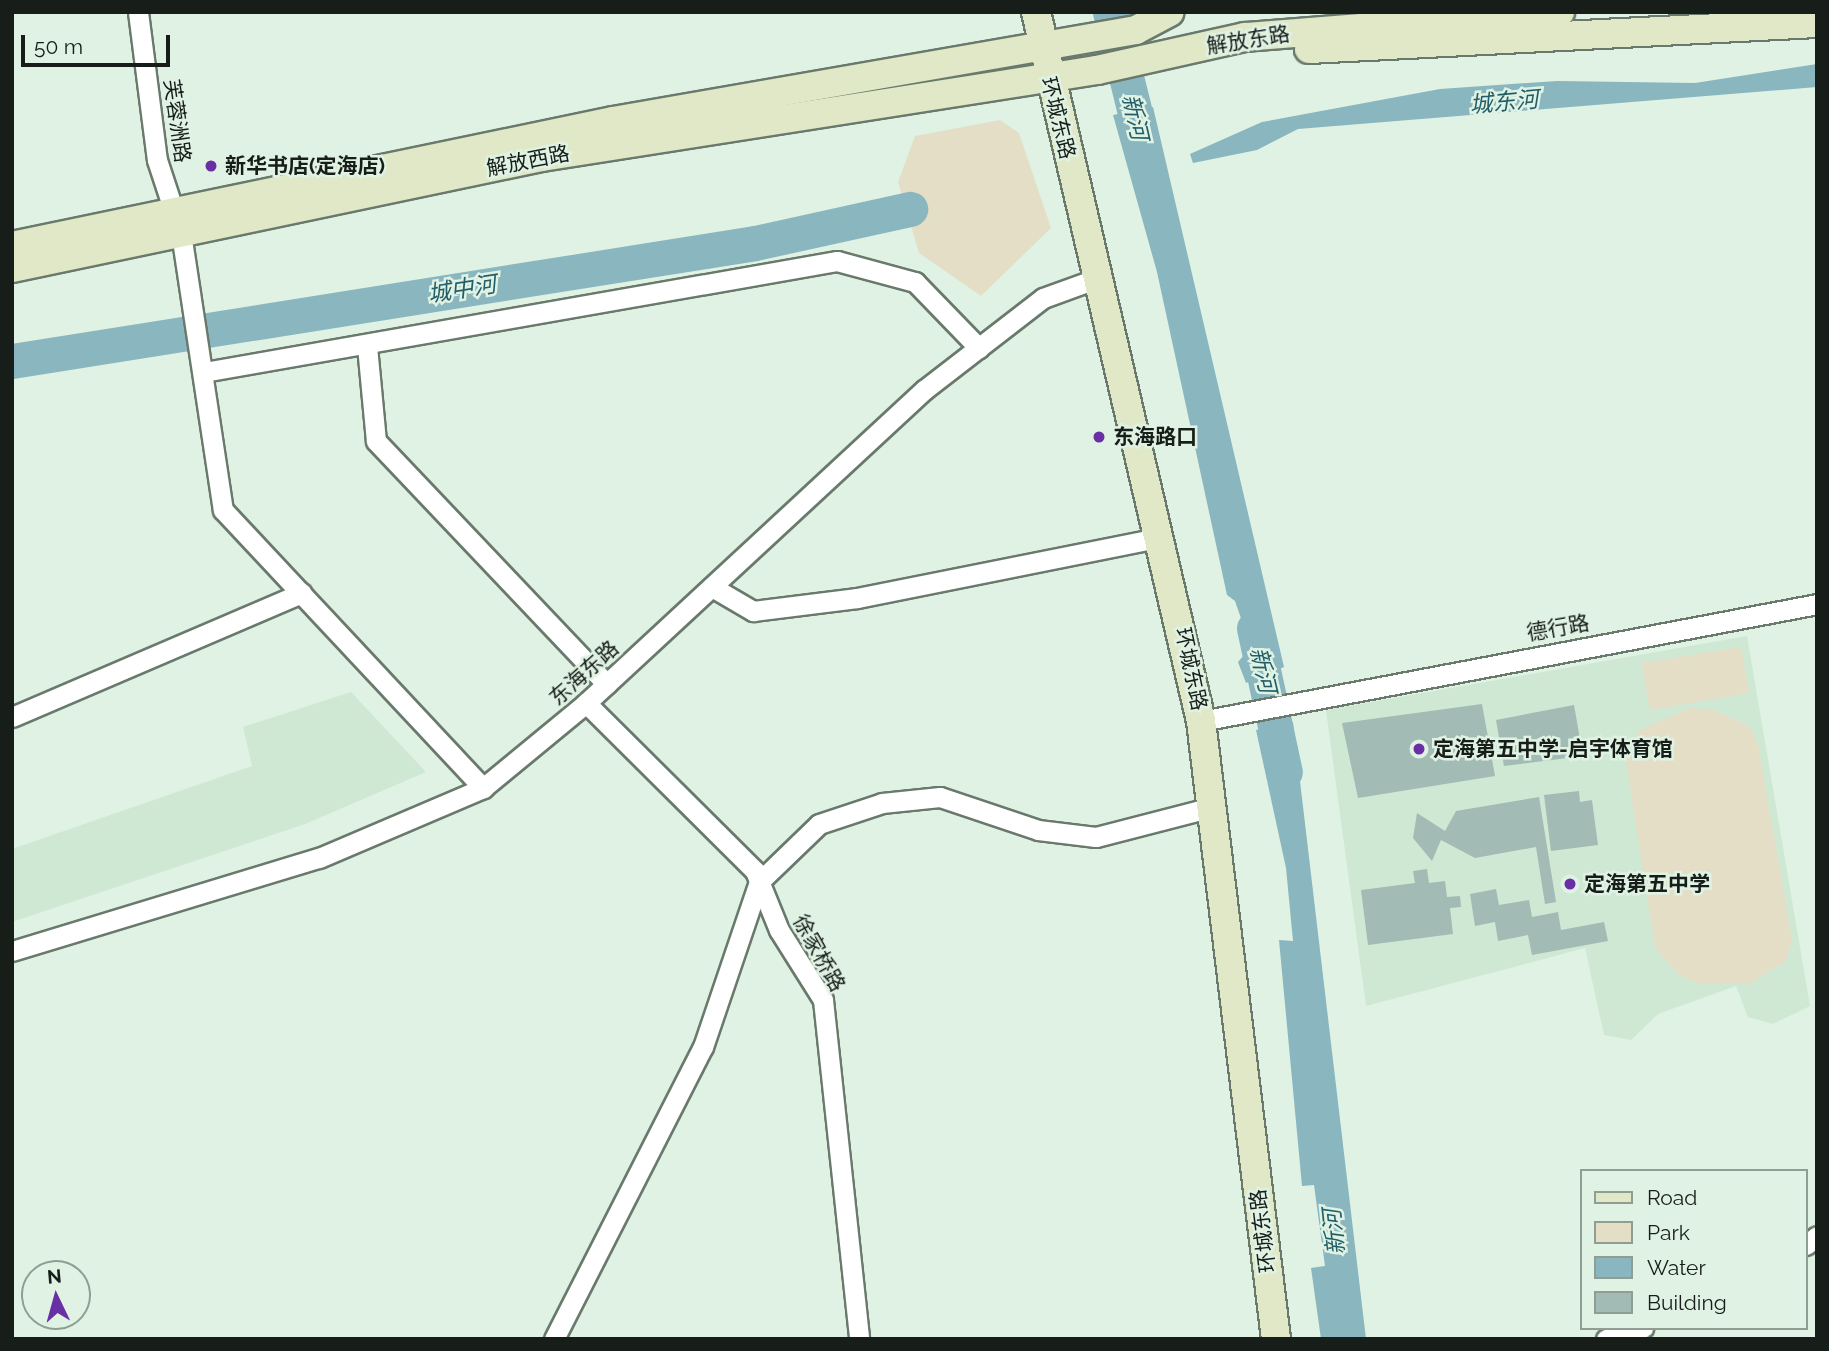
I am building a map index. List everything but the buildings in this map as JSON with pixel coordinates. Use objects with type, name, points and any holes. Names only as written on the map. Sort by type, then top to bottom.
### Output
[{"type":"street","name":"芙蓉洲路","points":[[138,12],[157,160],[177,223],[194,305],[223,510],[483,788]]},
{"type":"street","name":"环城东路","points":[[1035,12],[1048,78],[1162,537],[1202,721],[1276,1339]]},
{"type":"street","points":[[12,246],[177,223],[613,121],[1136,30],[1170,12]]},
{"type":"street","name":"解放东路","points":[[1155,59],[1245,37],[1560,12]]},
{"type":"street","points":[[1155,59],[1817,23]]},
{"type":"street","name":"解放西路","points":[[12,268],[177,223],[542,157],[1155,59]]},
{"type":"street","points":[[203,363],[367,346],[837,261],[915,282],[979,348]]},
{"type":"street","name":"东海东路","points":[[12,951],[319,858],[483,788],[586,703],[979,348],[1043,298],[1098,278]]},
{"type":"street","points":[[367,346],[376,441],[607,684]]},
{"type":"street","points":[[712,587],[753,611],[857,598],[1162,537]]},
{"type":"street","points":[[12,717],[302,593]]},
{"type":"street","name":"德行路","points":[[1202,721],[1308,697],[1817,604]]},
{"type":"street","name":"徐家桥路","points":[[586,703],[759,882],[779,930],[823,1000],[830,1027],[859,1339]]},
{"type":"street","points":[[554,1339],[703,1047],[759,882],[820,824],[882,803],[940,797],[1038,830],[1096,837],[1212,807]]},
{"type":"street","points":[[1606,1339],[1636,1330]]},
{"type":"shaded area","name":"定海第五中学","points":[[1747,636],[1810,1006],[1773,1024],[1748,1017],[1736,986],[1658,1014],[1631,1040],[1604,1035],[1585,948],[1366,1006],[1326,710]]},
{"type":"shaded area","points":[[351,692],[426,772],[305,824],[12,922],[12,849],[252,766],[243,727]]},
{"type":"green space","points":[[1000,120],[1019,133],[1051,228],[981,296],[919,253],[898,182],[915,136]]},
{"type":"green space","points":[[1741,647],[1749,693],[1650,710],[1641,663]]},
{"type":"green space","points":[[1689,708],[1714,710],[1749,726],[1758,745],[1792,940],[1786,961],[1751,983],[1698,984],[1678,974],[1655,948],[1626,762],[1638,731]]},
{"type":"water","name":"城东河","points":[[1817,64],[1817,87],[1298,129],[1257,150],[1193,163],[1190,154],[1262,122],[1440,89],[1557,81],[1695,83]]},
{"type":"water","name":"新河","points":[[1153,107],[1284,667],[1246,683],[1238,662],[1251,647],[1235,601],[1227,595],[1157,272],[1113,115]]},
{"type":"water","name":"新河","points":[[1293,722],[1366,1339],[1321,1339],[1311,1268],[1325,1266],[1314,1185],[1302,1186],[1279,940],[1293,941],[1286,868],[1256,730]]},
{"type":"waterway","name":"新河","points":[[1110,12],[1146,157]]},
{"type":"waterway","name":"城中河","points":[[12,361],[755,243],[910,209]]},
{"type":"waterway","name":"新河","points":[[1254,628],[1285,772]]},
{"type":"place","name":"新华书店(定海店)","points":[[211,166]]},
{"type":"place","name":"东海路口","points":[[1099,437]]},
{"type":"place","name":"定海第五中学-启宇体育馆","points":[[1419,749]]},
{"type":"place","name":"定海第五中学","points":[[1570,884]]}]
